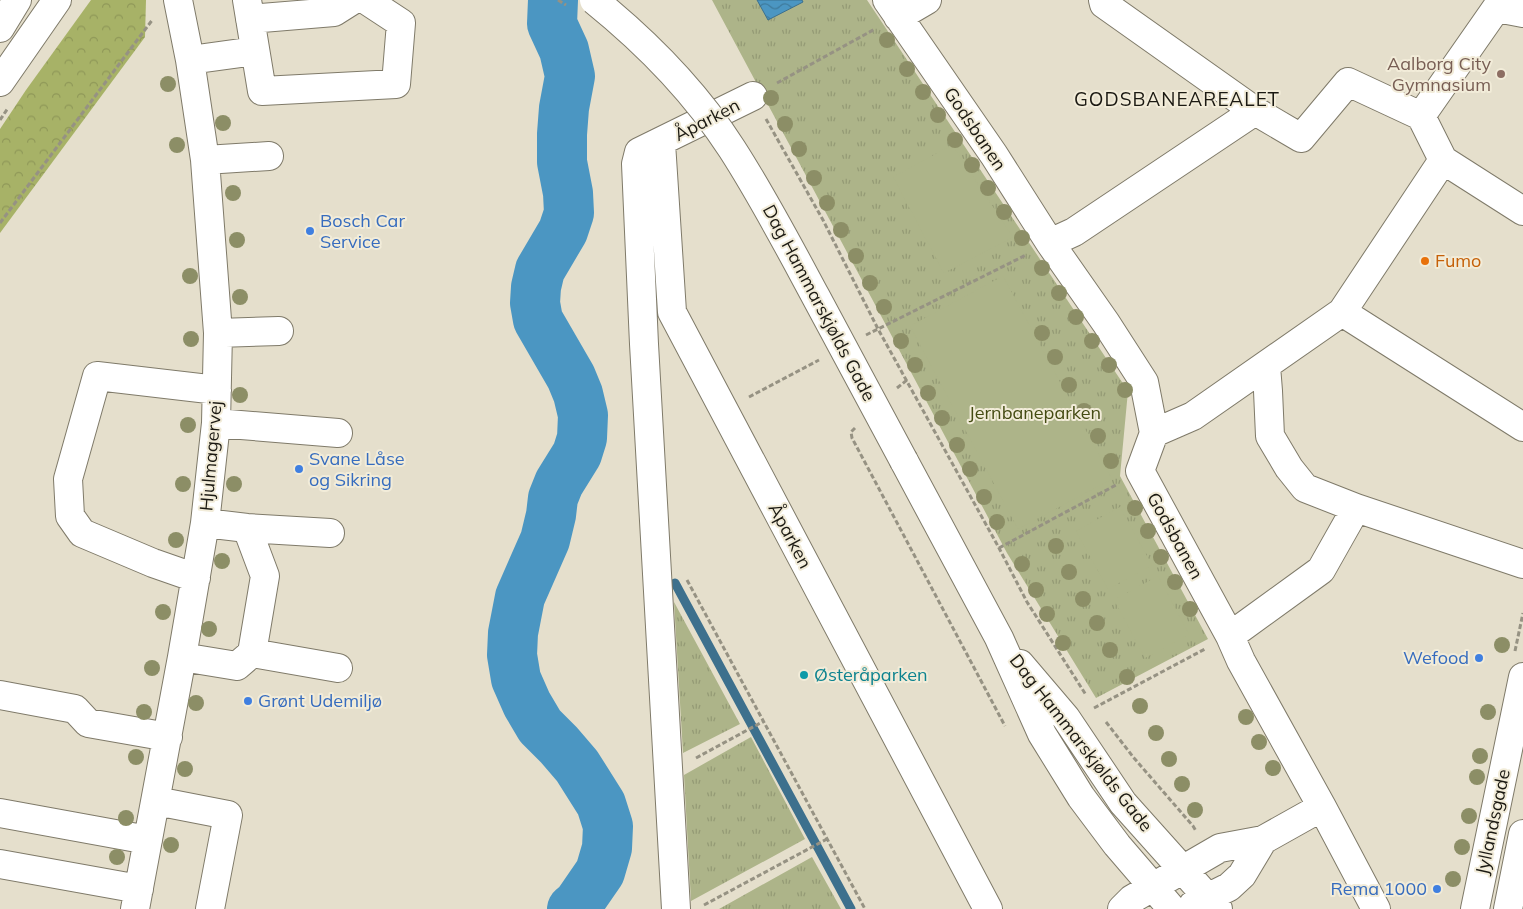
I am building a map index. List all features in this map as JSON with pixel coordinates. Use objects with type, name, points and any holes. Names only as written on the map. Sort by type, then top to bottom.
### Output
[{"type":"street","points":[[0,28],[17,0]]},
{"type":"street","points":[[0,82],[57,0]]},
{"type":"street","name":"Hjulmagervej","points":[[137,899],[206,523],[216,423],[218,333],[205,160],[190,60],[178,0]]},
{"type":"street","points":[[353,0],[334,12],[248,9],[262,92],[396,84],[401,23],[366,0]]},
{"type":"street","name":"Dag Hammarskjølds Gade","points":[[594,0],[656,56],[699,104],[732,148],[773,217],[999,638],[1042,734],[1081,797],[1117,845],[1172,909]]},
{"type":"street","points":[[892,8],[927,0]]},
{"type":"street","points":[[1103,0],[1104,4],[1255,110],[1301,138],[1348,82],[1421,116],[1443,160],[1523,211]]},
{"type":"street","points":[[1421,116],[1508,7]]},
{"type":"street","name":"Godsbanen","points":[[892,8],[994,155],[1050,243],[1106,322],[1144,382],[1154,433],[1140,471],[1376,909]]},
{"type":"street","points":[[190,60],[255,50]]},
{"type":"street","name":"Åparken","points":[[676,909],[644,344],[636,164],[639,152],[661,143],[753,96]]},
{"type":"street","points":[[1050,243],[1074,232],[1255,110]]},
{"type":"street","name":"Åparken","points":[[661,143],[672,312],[988,909]]},
{"type":"street","points":[[205,160],[269,156]]},
{"type":"street","points":[[1154,433],[1193,416],[1342,312],[1443,160]]},
{"type":"street","points":[[1342,312],[1523,427]]},
{"type":"street","points":[[218,333],[279,331]]},
{"type":"street","points":[[1266,366],[1270,436],[1289,468],[1305,488],[1356,508],[1523,564]]},
{"type":"street","points":[[196,578],[153,563],[82,533],[70,516],[68,479],[96,376],[217,390]]},
{"type":"street","points":[[216,423],[338,433]]},
{"type":"street","points":[[1230,636],[1321,570],[1356,508]]},
{"type":"street","points":[[206,523],[247,528],[330,533]]},
{"type":"street","points":[[182,657],[236,666],[252,653],[265,576],[247,528]]},
{"type":"street","name":"Dag Hammarskjølds Gade","points":[[999,638],[1066,718],[1123,803],[1193,864],[1204,905]]},
{"type":"street","points":[[252,653],[338,668]]},
{"type":"street","name":"Jyllandsgade","points":[[1475,909],[1523,677]]},
{"type":"street","points":[[0,695],[75,708],[88,722],[168,737]]},
{"type":"street","points":[[156,802],[228,814],[210,909]]},
{"type":"street","points":[[1122,909],[1132,900],[1220,848],[1263,840],[1322,807]]},
{"type":"street","points":[[0,813],[148,840]]},
{"type":"street","points":[[1508,909],[1523,834]]},
{"type":"street","points":[[1204,905],[1229,888],[1242,875],[1263,840]]},
{"type":"street","points":[[0,864],[137,899]]},
{"type":"path","points":[[558,0],[568,6]]},
{"type":"path","points":[[892,8],[753,96],[823,220],[878,329],[999,548],[1026,602],[1089,699]]},
{"type":"path","points":[[0,223],[156,15]]},
{"type":"path","points":[[861,338],[1050,243]]},
{"type":"path","points":[[724,410],[825,357]]},
{"type":"path","points":[[897,388],[907,380]]},
{"type":"path","points":[[855,427],[851,432],[852,438],[1008,731]]},
{"type":"path","points":[[999,548],[1140,471]]},
{"type":"path","points":[[684,573],[865,909]]},
{"type":"path","points":[[1100,715],[1094,708],[1230,636]]},
{"type":"path","points":[[669,772],[763,722]]},
{"type":"path","points":[[1105,722],[1193,826],[1201,840],[1193,864]]},
{"type":"path","points":[[697,909],[826,839]]},
{"type":"green space","points":[[91,0],[146,0],[145,37],[0,233],[0,129]]},
{"type":"green space","name":"Jernbaneparken","points":[[712,0],[867,0],[1128,391],[1120,476],[1208,639],[1096,698],[1007,553]]},
{"type":"green space","points":[[952,145],[1013,237],[944,273],[893,177]]},
{"type":"green space","points":[[1003,276],[1112,479],[1018,529],[910,326]]},
{"type":"green space","points":[[1120,507],[1152,565],[1108,589],[1076,531]]},
{"type":"green space","points":[[1158,576],[1189,634],[1145,658],[1114,600]]},
{"type":"green space","points":[[674,602],[740,724],[683,753]]},
{"type":"green space","points":[[751,737],[805,839],[691,901],[684,775]]},
{"type":"green space","points":[[812,857],[841,909],[719,909]]},
{"type":"water","points":[[757,0],[802,0],[803,2],[768,20]]},
{"type":"waterway","points":[[553,0],[552,24],[564,50],[570,76],[564,108],[562,134],[562,162],[568,193],[569,213],[563,231],[540,270],[535,303],[538,320],[571,377],[578,394],[583,415],[582,438],[577,454],[559,483],[553,498],[545,540],[520,597],[513,633],[512,655],[516,679],[527,704],[540,726],[577,766],[601,804],[608,826],[607,848],[600,872],[578,904],[572,909]]},
{"type":"waterway","points":[[675,583],[851,909]]},
{"type":"place","name":"Aalborg City Gymnasium","points":[[1501,74]]},
{"type":"place","name":"Bosch Car Service","points":[[310,231]]},
{"type":"place","name":"Fumo","points":[[1425,261]]},
{"type":"place","name":"Svane Låse og Sikring","points":[[299,469]]},
{"type":"place","name":"Wefood","points":[[1479,658]]},
{"type":"place","name":"Østeråparken","points":[[804,675]]},
{"type":"place","name":"Grønt Udemiljø","points":[[248,701]]},
{"type":"place","name":"Rema 1000","points":[[1437,889]]},
{"type":"district","name":"GODSBANEAREALET","points":[[1177,99]]}]
